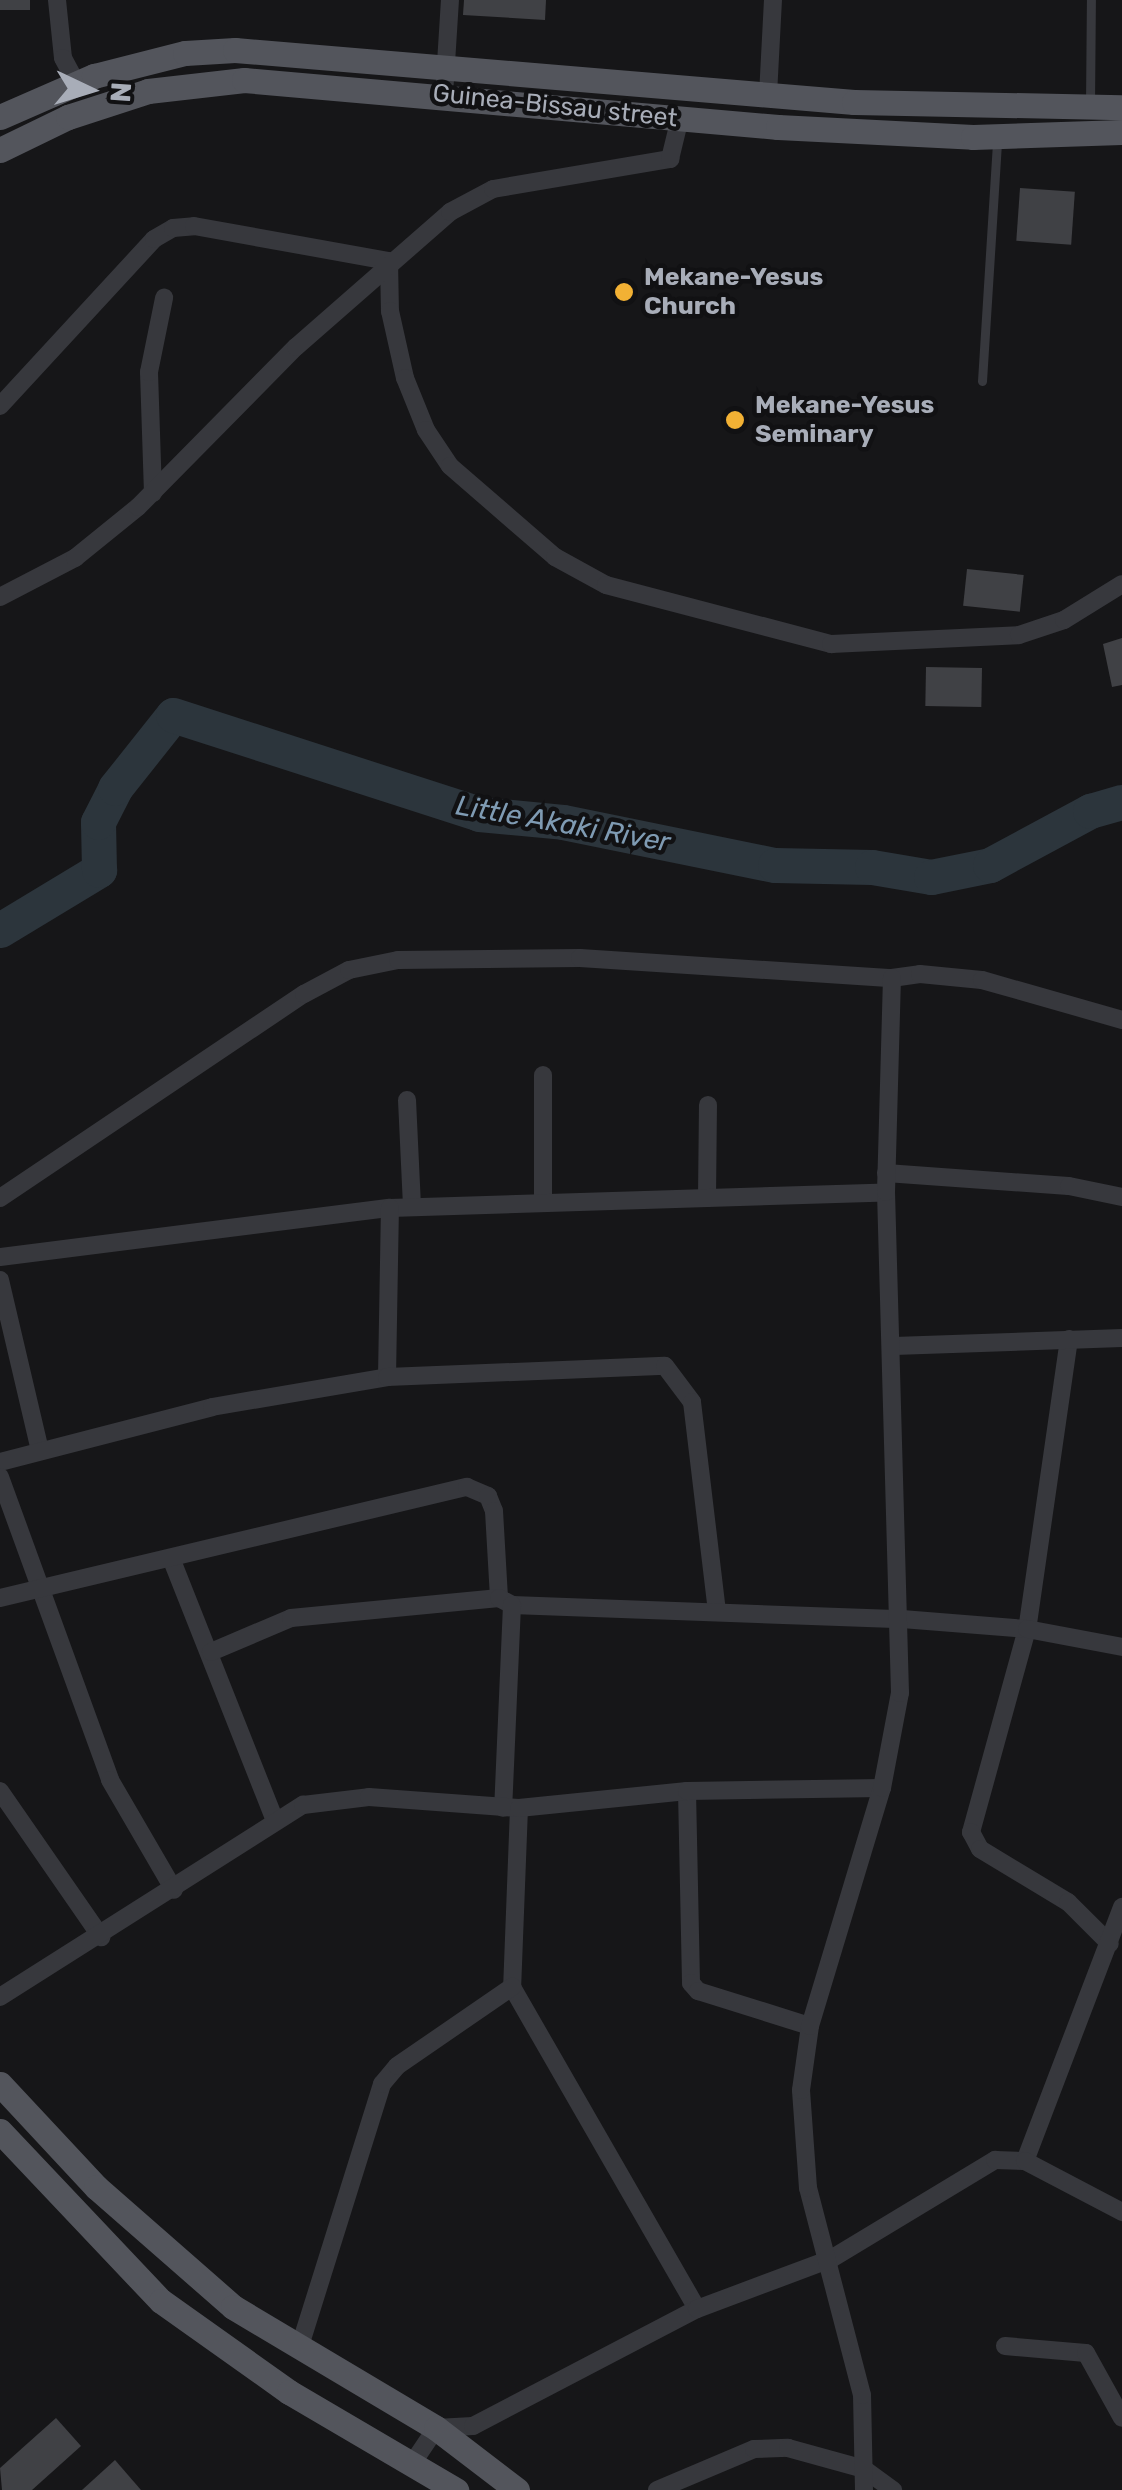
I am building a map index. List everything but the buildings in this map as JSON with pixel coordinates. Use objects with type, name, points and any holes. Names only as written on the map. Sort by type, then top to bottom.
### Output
[{"type":"main road","points":[[0,117],[76,82],[156,59],[236,50],[980,109],[1122,107]]},
{"type":"main road","name":"Guinea-Bissau street","points":[[0,150],[68,117],[178,86],[287,81],[680,118],[998,137],[1122,132]]},
{"type":"main road","points":[[0,2084],[180,2265],[299,2349],[436,2428],[517,2490]]},
{"type":"main road","points":[[0,2131],[161,2301],[288,2392],[414,2461],[456,2490]]},
{"type":"street","points":[[57,0],[63,58],[76,82]]},
{"type":"street","points":[[444,95],[450,0]]},
{"type":"street","points":[[768,95],[773,0]]},
{"type":"street","points":[[0,597],[75,558],[153,492],[390,261],[450,212],[493,189],[670,159],[680,118]]},
{"type":"street","points":[[0,406],[154,239],[174,228],[194,226],[390,261]]},
{"type":"street","points":[[390,261],[390,311],[405,378],[426,430],[450,466],[555,557],[606,584],[831,644],[1020,635],[1064,620],[1122,584]]},
{"type":"street","points":[[153,492],[149,372],[164,298]]},
{"type":"street","points":[[0,1198],[304,994],[349,970],[398,960],[580,958],[982,980],[1122,1020]]},
{"type":"street","points":[[864,2490],[862,2395],[831,2258],[808,2188],[801,2090],[810,2026],[882,1788],[900,1693],[902,1618],[886,1182],[892,978]]},
{"type":"street","points":[[543,1075],[544,1202]]},
{"type":"street","points":[[408,1100],[412,1207]]},
{"type":"street","points":[[707,1198],[708,1105]]},
{"type":"street","points":[[0,1257],[390,1208],[707,1198],[886,1182],[1070,1186],[1122,1197]]},
{"type":"street","points":[[386,1377],[390,1208]]},
{"type":"street","points":[[0,1280],[40,1450]]},
{"type":"street","points":[[894,1346],[1122,1338]]},
{"type":"street","points":[[1069,1340],[1027,1629],[971,1832],[980,1849],[1068,1902],[1110,1944]]},
{"type":"street","points":[[0,1462],[212,1406],[386,1377],[579,1365],[665,1366],[676,1374],[692,1402],[718,1612]]},
{"type":"street","points":[[0,1477],[110,1780],[174,1890]]},
{"type":"street","points":[[0,1598],[37,1587],[58,1589],[467,1487],[479,1489],[494,1510],[505,1602],[512,1987],[697,2309]]},
{"type":"street","points":[[171,1558],[274,1818]]},
{"type":"street","points":[[211,1652],[291,1618],[505,1602],[902,1618],[1027,1629],[1122,1647]]},
{"type":"street","points":[[0,1997],[102,1937],[274,1818],[303,1804],[369,1797],[511,1808],[687,1792],[882,1788]]},
{"type":"street","points":[[0,1791],[102,1937]]},
{"type":"street","points":[[687,1792],[691,1982],[698,1991],[810,2026]]},
{"type":"street","points":[[1025,2161],[1122,1907]]},
{"type":"street","points":[[299,2349],[382,2084],[398,2066],[512,1987]]},
{"type":"street","points":[[414,2461],[436,2428],[473,2426],[697,2309],[831,2258],[995,2160],[1025,2161],[1122,2212]]},
{"type":"street","points":[[1005,2346],[1086,2353],[1122,2418]]},
{"type":"street","points":[[657,2490],[754,2449],[788,2448],[864,2469],[893,2490]]},
{"type":"lane","points":[[1090,108],[1091,0]]},
{"type":"lane","points":[[982,382],[998,137]]},
{"type":"waterway","name":"Little Akaki River","points":[[0,930],[99,870],[98,822],[115,788],[173,715],[479,814],[563,822],[775,865],[872,867],[931,877],[990,865],[1090,811],[1122,802]]},
{"type":"place","name":"Mekane-Yesus Church","points":[[624,292]]},
{"type":"place","name":"Mekane-Yesus Seminary","points":[[735,420]]}]
